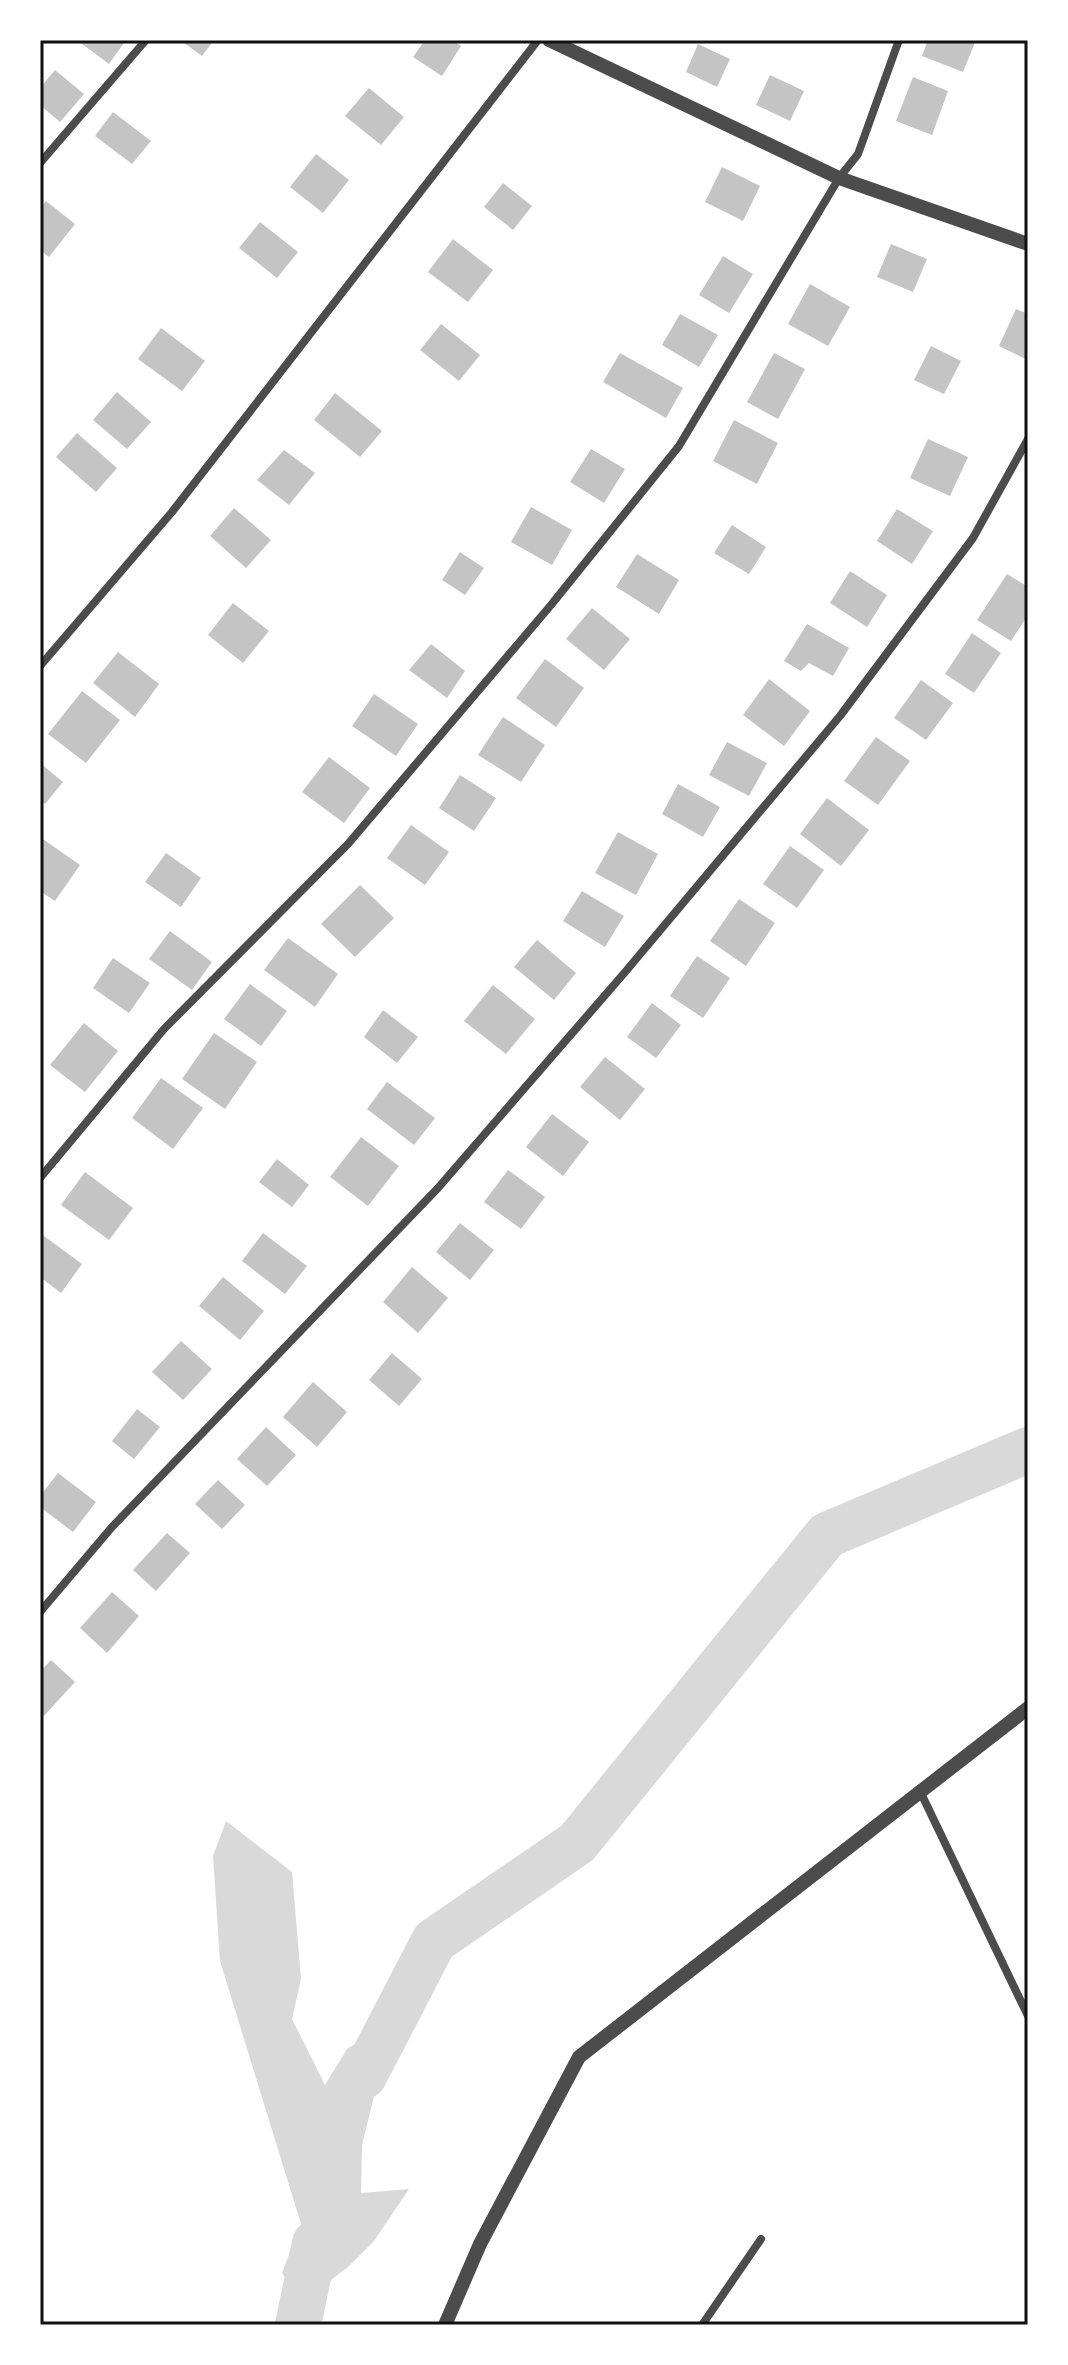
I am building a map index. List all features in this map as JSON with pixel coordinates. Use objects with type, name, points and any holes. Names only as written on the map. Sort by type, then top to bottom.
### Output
[{"type":"street","points":[[40,163],[146,40]]},
{"type":"street","points":[[40,666],[172,512],[538,40]]},
{"type":"street","points":[[549,40],[839,178],[1028,244]]},
{"type":"street","points":[[40,1178],[164,1029],[348,844],[551,605],[679,446],[839,178],[858,154],[899,40]]},
{"type":"street","points":[[40,1612],[112,1527],[438,1188],[646,947],[840,716],[973,538],[1028,439]]},
{"type":"street","points":[[445,2325],[480,2244],[579,2057],[919,1789],[1028,1708]]},
{"type":"street","points":[[919,1789],[1028,2016]]},
{"type":"street","points":[[702,2325],[761,2239]]},
{"type":"shaded area","points":[[226,1821],[292,1872],[301,1979],[292,2019],[325,2085],[347,2049],[393,2020],[362,2145],[361,2193],[409,2189],[374,2241],[349,2266],[303,2302],[282,2273],[301,2224],[220,1961],[213,1856]]},
{"type":"building","points":[[77,40],[126,40],[109,64]]},
{"type":"building","points":[[180,40],[214,40],[202,56]]},
{"type":"building","points":[[425,40],[452,40],[461,46],[442,76],[413,57]]},
{"type":"building","points":[[928,40],[976,40],[963,72],[922,56]]},
{"type":"building","points":[[698,44],[730,59],[717,87],[686,72]]},
{"type":"building","points":[[55,70],[84,94],[60,122],[40,105],[40,88]]},
{"type":"building","points":[[770,75],[804,91],[790,121],[756,105]]},
{"type":"building","points":[[913,77],[948,91],[932,135],[896,121]]},
{"type":"building","points":[[369,88],[404,117],[381,145],[345,116]]},
{"type":"building","points":[[113,112],[151,141],[132,164],[95,136]]},
{"type":"building","points":[[316,154],[349,180],[323,213],[290,187]]},
{"type":"building","points":[[722,167],[760,186],[743,221],[705,202]]},
{"type":"building","points":[[503,183],[532,206],[513,230],[484,207]]},
{"type":"building","points":[[46,201],[75,224],[49,257],[40,250],[40,208]]},
{"type":"building","points":[[260,222],[298,252],[277,278],[239,248]]},
{"type":"building","points":[[453,239],[493,270],[468,302],[428,272]]},
{"type":"building","points":[[891,244],[927,259],[913,292],[877,277]]},
{"type":"building","points":[[723,256],[753,274],[729,313],[699,295]]},
{"type":"building","points":[[810,284],[850,307],[828,346],[788,324]]},
{"type":"building","points":[[1016,309],[1028,314],[1028,360],[999,346]]},
{"type":"building","points":[[680,314],[718,335],[699,367],[662,345]]},
{"type":"building","points":[[441,324],[480,355],[459,381],[420,350]]},
{"type":"building","points":[[161,328],[205,361],[182,391],[138,359]]},
{"type":"building","points":[[931,346],[961,361],[944,394],[914,380]]},
{"type":"building","points":[[620,353],[683,388],[666,418],[603,382]]},
{"type":"building","points":[[774,353],[805,369],[778,419],[747,402]]},
{"type":"building","points":[[117,392],[151,422],[127,449],[93,420]]},
{"type":"building","points":[[335,393],[382,431],[360,457],[314,420]]},
{"type":"building","points":[[734,420],[778,443],[757,484],[713,461]]},
{"type":"building","points":[[77,433],[117,468],[96,492],[56,457]]},
{"type":"building","points":[[928,439],[968,457],[950,496],[910,478]]},
{"type":"building","points":[[591,449],[625,469],[604,503],[570,482]]},
{"type":"building","points":[[284,450],[315,473],[289,505],[257,480]]},
{"type":"building","points":[[531,507],[572,530],[552,565],[511,542]]},
{"type":"building","points":[[234,508],[271,540],[246,568],[210,536]]},
{"type":"building","points":[[897,509],[933,531],[912,564],[877,541]]},
{"type":"building","points":[[732,525],[766,547],[749,574],[714,553]]},
{"type":"building","points":[[460,552],[484,568],[465,595],[442,580]]},
{"type":"building","points":[[637,554],[679,580],[659,614],[616,587]]},
{"type":"building","points":[[850,571],[887,595],[867,627],[830,603]]},
{"type":"building","points":[[1007,574],[1028,587],[1028,615],[1011,641],[977,620]]},
{"type":"building","points":[[233,603],[269,631],[243,663],[208,635]]},
{"type":"building","points":[[592,608],[630,639],[604,670],[566,639]]},
{"type":"building","points":[[807,624],[849,648],[833,676],[809,663],[801,671],[784,661]]},
{"type":"building","points":[[972,633],[1001,653],[974,693],[945,674]]},
{"type":"building","points":[[431,644],[465,671],[447,698],[409,670]]},
{"type":"building","points":[[118,652],[159,684],[135,717],[93,683]]},
{"type":"building","points":[[545,659],[584,688],[556,727],[516,698]]},
{"type":"building","points":[[769,679],[810,711],[784,746],[743,715]]},
{"type":"building","points":[[921,680],[953,703],[926,740],[894,718]]},
{"type":"building","points":[[82,691],[120,720],[86,763],[48,734]]},
{"type":"building","points":[[374,694],[418,724],[396,756],[352,726]]},
{"type":"building","points":[[503,717],[545,745],[521,782],[478,755]]},
{"type":"building","points":[[876,737],[910,761],[878,805],[844,781]]},
{"type":"building","points":[[727,742],[767,763],[749,796],[709,775]]},
{"type":"building","points":[[329,757],[370,788],[344,823],[302,792]]},
{"type":"building","points":[[40,763],[63,782],[45,804],[40,800]]},
{"type":"building","points":[[460,775],[496,798],[474,831],[439,808]]},
{"type":"building","points":[[678,784],[720,807],[703,837],[662,814]]},
{"type":"building","points":[[827,798],[869,830],[841,866],[800,834]]},
{"type":"building","points":[[411,825],[449,852],[425,885],[387,858]]},
{"type":"building","points":[[618,832],[658,854],[636,895],[595,873]]},
{"type":"building","points":[[40,837],[80,865],[55,901],[40,891]]},
{"type":"building","points":[[790,846],[824,870],[797,908],[763,884]]},
{"type":"building","points":[[166,853],[201,878],[181,907],[145,882]]},
{"type":"building","points":[[360,885],[394,918],[355,957],[321,924]]},
{"type":"building","points":[[582,891],[624,916],[605,947],[563,921]]},
{"type":"building","points":[[739,899],[775,923],[746,966],[710,941]]},
{"type":"building","points":[[170,931],[212,962],[192,990],[149,959]]},
{"type":"building","points":[[288,938],[338,974],[315,1007],[264,970]]},
{"type":"building","points":[[537,940],[576,973],[554,1000],[514,967]]},
{"type":"building","points":[[697,956],[730,978],[703,1018],[670,996]]},
{"type":"building","points":[[113,958],[150,983],[129,1013],[93,988]]},
{"type":"building","points":[[250,984],[287,1011],[261,1046],[224,1019]]},
{"type":"building","points":[[493,985],[535,1019],[506,1054],[464,1021]]},
{"type":"building","points":[[652,1003],[681,1025],[656,1058],[627,1037]]},
{"type":"building","points":[[383,1010],[418,1037],[397,1063],[364,1037]]},
{"type":"building","points":[[84,1023],[118,1051],[85,1092],[50,1065]]},
{"type":"building","points":[[214,1033],[257,1062],[225,1109],[182,1079]]},
{"type":"building","points":[[605,1057],[645,1089],[620,1120],[580,1087]]},
{"type":"building","points":[[161,1078],[203,1108],[173,1149],[132,1118]]},
{"type":"building","points":[[387,1082],[435,1118],[414,1145],[367,1109]]},
{"type":"building","points":[[552,1114],[589,1142],[563,1176],[526,1147]]},
{"type":"building","points":[[361,1137],[399,1166],[368,1206],[330,1177]]},
{"type":"building","points":[[277,1159],[309,1185],[292,1207],[259,1182]]},
{"type":"building","points":[[508,1170],[545,1197],[521,1229],[484,1202]]},
{"type":"building","points":[[85,1172],[133,1208],[109,1240],[61,1205]]},
{"type":"building","points":[[460,1223],[494,1250],[470,1280],[436,1252]]},
{"type":"building","points":[[40,1233],[82,1264],[61,1293],[40,1277]]},
{"type":"building","points":[[263,1233],[307,1266],[285,1294],[242,1261]]},
{"type":"building","points":[[412,1267],[448,1298],[418,1333],[383,1302]]},
{"type":"building","points":[[223,1277],[264,1311],[240,1340],[199,1306]]},
{"type":"building","points":[[181,1341],[212,1369],[183,1400],[152,1372]]},
{"type":"building","points":[[392,1353],[422,1379],[399,1406],[369,1380]]},
{"type":"building","points":[[313,1382],[347,1412],[317,1447],[283,1417]]},
{"type":"building","points":[[137,1409],[160,1427],[134,1459],[112,1441]]},
{"type":"building","points":[[266,1427],[296,1455],[267,1486],[237,1459]]},
{"type":"building","points":[[58,1473],[96,1502],[73,1532],[40,1507],[40,1496]]},
{"type":"building","points":[[218,1480],[245,1505],[222,1529],[195,1504]]},
{"type":"building","points":[[167,1533],[190,1553],[156,1591],[133,1570]]},
{"type":"building","points":[[112,1592],[139,1616],[107,1653],[80,1628]]},
{"type":"building","points":[[51,1660],[75,1682],[43,1717],[40,1714],[40,1672]]},
{"type":"waterway","points":[[364,2076],[434,1941],[577,1843],[827,1535],[1028,1450]]},
{"type":"waterway","points":[[298,2325],[315,2243]]}]
